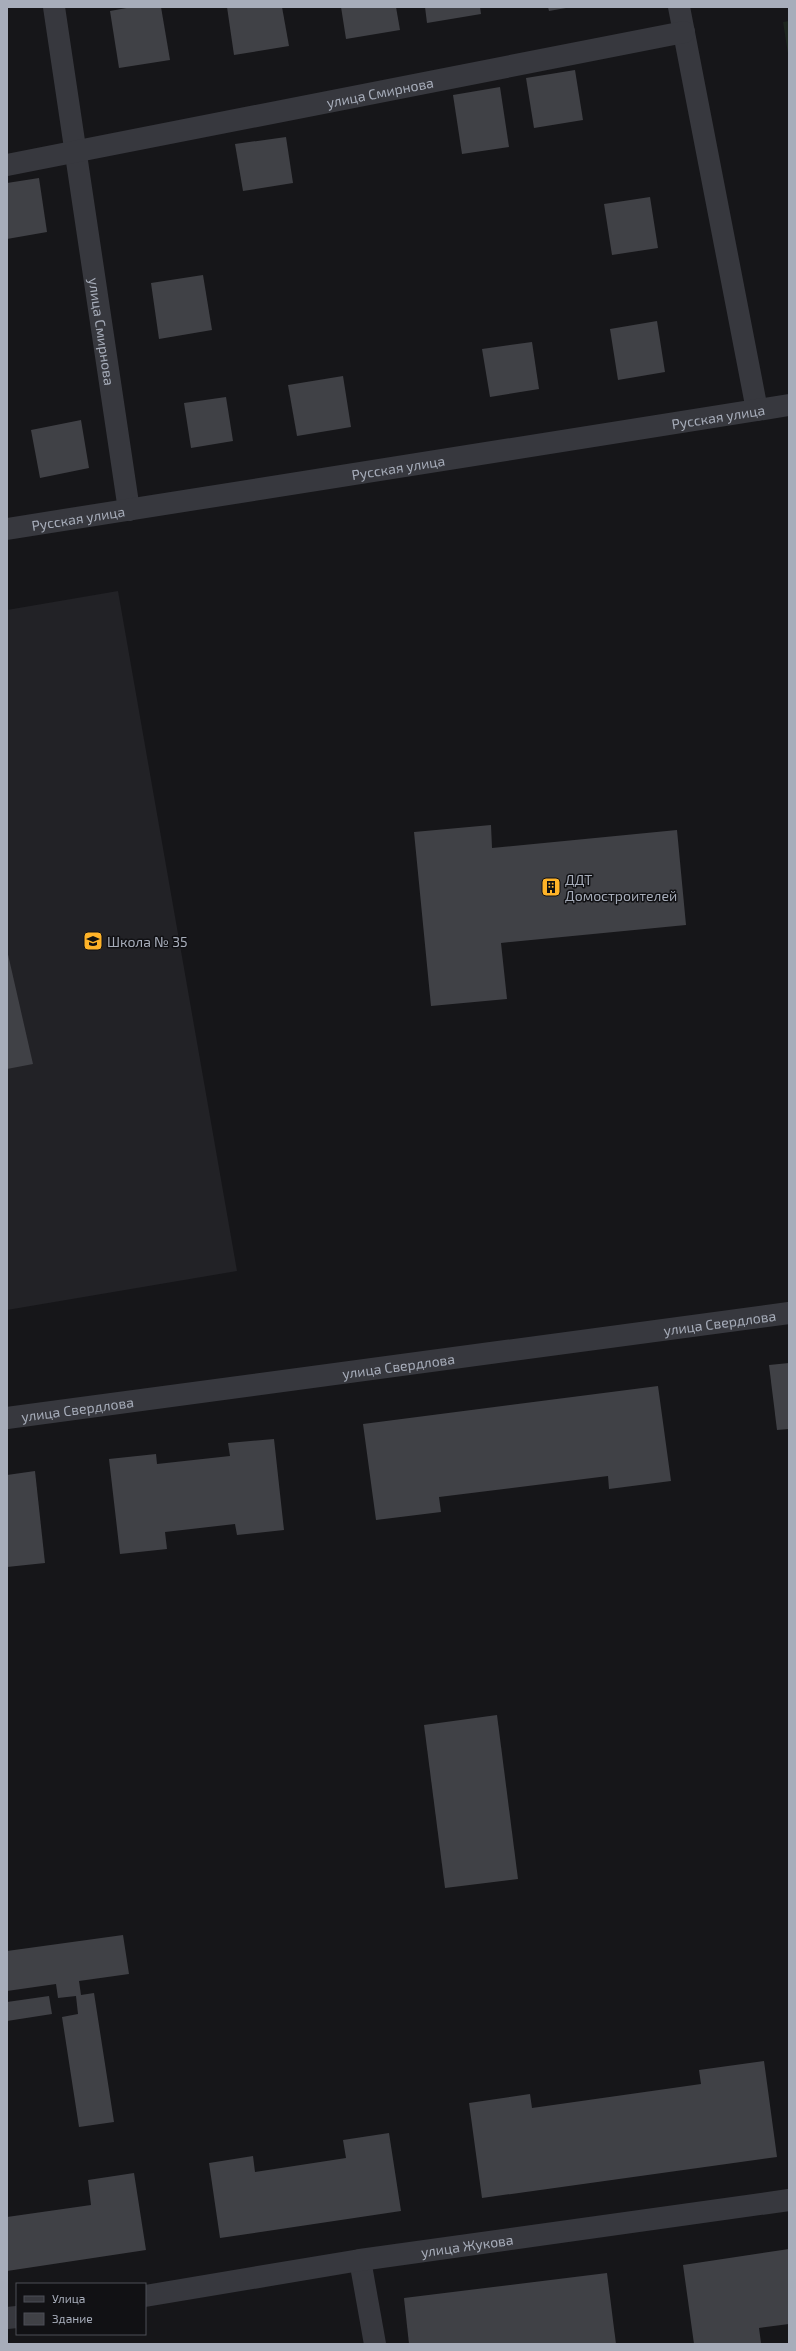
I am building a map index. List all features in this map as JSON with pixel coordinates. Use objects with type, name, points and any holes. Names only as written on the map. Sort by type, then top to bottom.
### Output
[{"type":"street","name":"улица Смирнова","points":[[54,7],[130,510]]},
{"type":"street","points":[[679,7],[757,410]]},
{"type":"street","name":"улица Смирнова","points":[[7,165],[684,32]]},
{"type":"street","name":"Русская улица","points":[[7,529],[789,405]]},
{"type":"street","name":"улица Свердлова","points":[[7,1418],[789,1313]]},
{"type":"street","name":"улица Жукова","points":[[146,2296],[360,2260],[789,2200]]},
{"type":"street","points":[[360,2260],[375,2344]]},
{"type":"shaded area","points":[[789,21],[789,60],[783,22]]},
{"type":"shaded area","name":"Школа № 35","points":[[118,591],[237,1271],[7,1310],[7,610]]},
{"type":"building","points":[[132,7],[161,7],[170,60],[119,68],[110,11]]},
{"type":"building","points":[[227,7],[282,7],[289,46],[234,55]]},
{"type":"building","points":[[341,7],[396,7],[400,30],[346,39]]},
{"type":"building","points":[[425,7],[480,7],[481,14],[427,23]]},
{"type":"building","points":[[548,7],[566,7],[566,8],[549,11]]},
{"type":"building","points":[[575,70],[583,120],[534,128],[526,78]]},
{"type":"building","points":[[500,87],[509,147],[462,154],[453,95]]},
{"type":"building","points":[[286,137],[293,183],[243,191],[235,144]]},
{"type":"building","points":[[39,178],[47,232],[7,239],[7,183]]},
{"type":"building","points":[[650,197],[658,248],[612,255],[604,204]]},
{"type":"building","points":[[203,275],[212,330],[159,339],[151,283]]},
{"type":"building","points":[[657,321],[665,372],[618,380],[610,329]]},
{"type":"building","points":[[532,342],[539,389],[490,397],[482,349]]},
{"type":"building","points":[[343,376],[351,427],[297,436],[288,385]]},
{"type":"building","points":[[226,397],[233,441],[191,448],[184,403]]},
{"type":"building","points":[[81,420],[89,468],[40,478],[31,430]]},
{"type":"building","name":"ДДТ Домостроителей","points":[[491,825],[492,848],[677,830],[686,925],[501,943],[507,999],[431,1006],[414,832]]},
{"type":"building","points":[[7,950],[33,1064],[7,1069]]},
{"type":"building","points":[[789,1363],[789,1429],[777,1430],[769,1365]]},
{"type":"building","points":[[658,1386],[671,1481],[609,1489],[608,1476],[439,1497],[441,1512],[376,1520],[363,1424]]},
{"type":"building","points":[[274,1439],[284,1530],[237,1535],[235,1524],[165,1532],[167,1549],[120,1554],[109,1459],[156,1454],[157,1464],[230,1456],[228,1443]]},
{"type":"building","points":[[35,1471],[45,1563],[7,1567],[7,1475]]},
{"type":"building","points":[[497,1715],[518,1879],[445,1888],[424,1725]]},
{"type":"building","points":[[123,1935],[129,1974],[79,1981],[81,1995],[94,1993],[114,2122],[79,2127],[62,2017],[78,2014],[76,1996],[58,1998],[56,1984],[7,1991],[7,1951]]},
{"type":"building","points":[[49,1996],[52,2014],[7,2021],[7,2002]]},
{"type":"building","points":[[764,2061],[777,2157],[482,2198],[469,2103],[530,2094],[532,2108],[701,2084],[699,2070]]},
{"type":"building","points":[[389,2133],[401,2211],[220,2238],[209,2163],[253,2156],[255,2172],[346,2158],[343,2140]]},
{"type":"building","points":[[134,2173],[146,2250],[7,2271],[7,2217],[91,2205],[88,2180]]},
{"type":"building","points":[[789,2249],[789,2324],[759,2328],[761,2343],[694,2344],[683,2265]]},
{"type":"building","points":[[607,2273],[616,2344],[409,2344],[404,2298]]},
{"type":"place","name":"ДДТ Домостроителей","points":[[551,887]]},
{"type":"place","name":"Школа № 35","points":[[93,941]]}]
